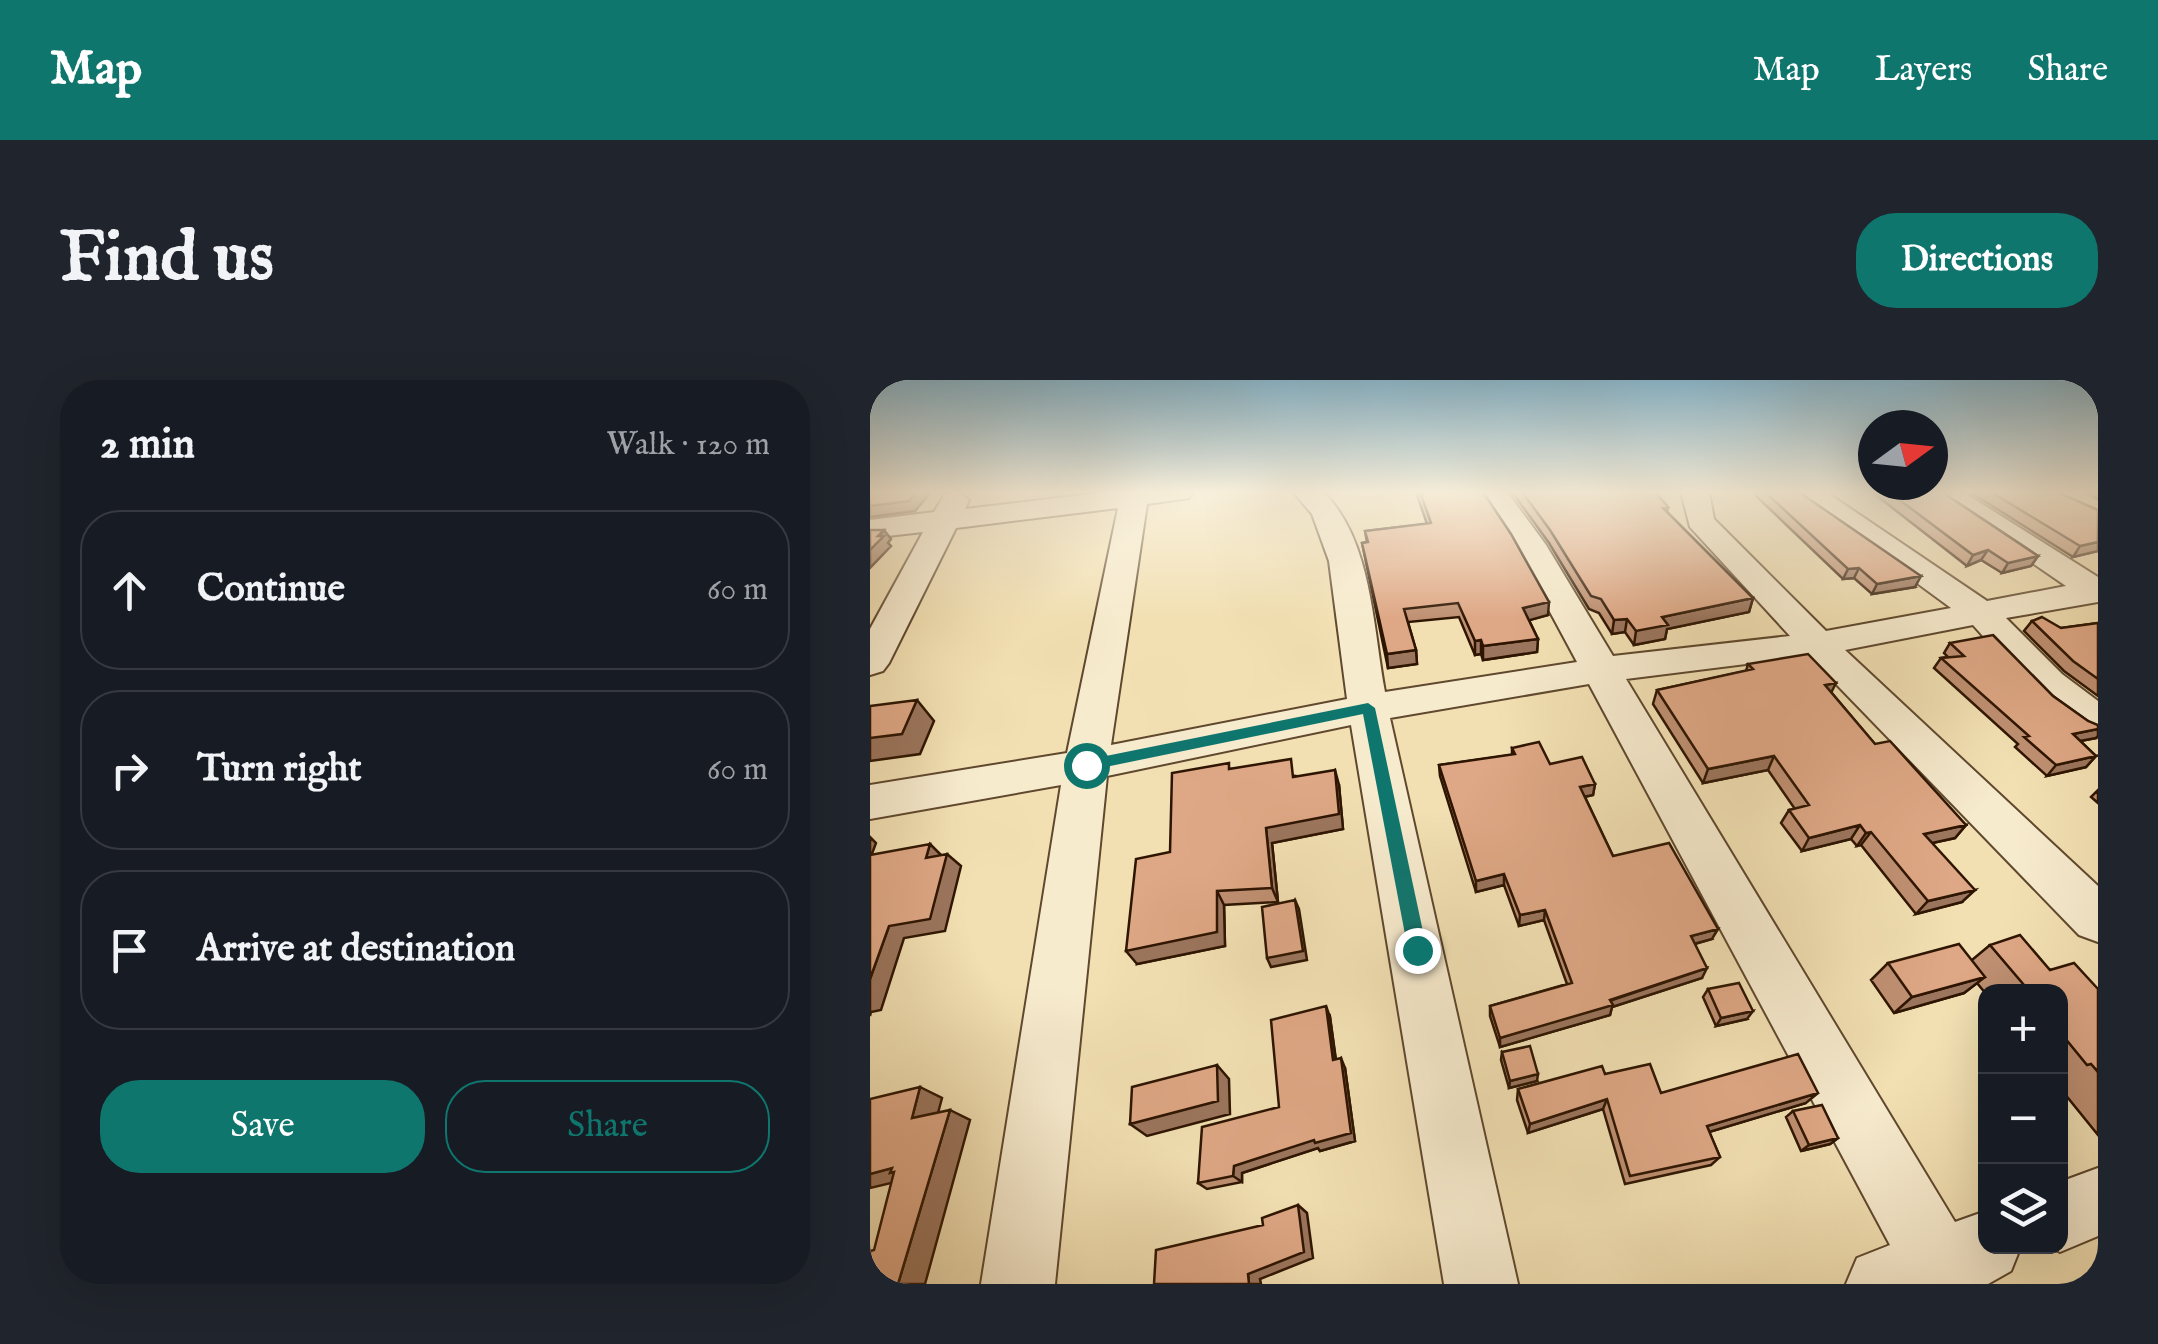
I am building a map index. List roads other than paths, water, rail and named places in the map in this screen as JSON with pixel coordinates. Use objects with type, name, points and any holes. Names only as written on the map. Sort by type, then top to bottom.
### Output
[{"type":"street","points":[[870,663],[937,534]]},
{"type":"street","points":[[1018,1284],[1086,765],[1127,534]]},
{"type":"street","points":[[1335,534],[1345,561],[1368,708],[1481,1284]]},
{"type":"street","points":[[1522,534],[1940,1270]]},
{"type":"street","points":[[1712,534],[2098,919]]},
{"type":"street","points":[[1868,534],[1981,613],[2048,683],[2098,721]]},
{"type":"street","points":[[2009,534],[2097,591]]},
{"type":"street","points":[[870,802],[1086,765],[1368,708],[1599,670],[1818,644],[2097,591]]},
{"type":"street","points":[[2068,1214],[2098,1202]]}]
